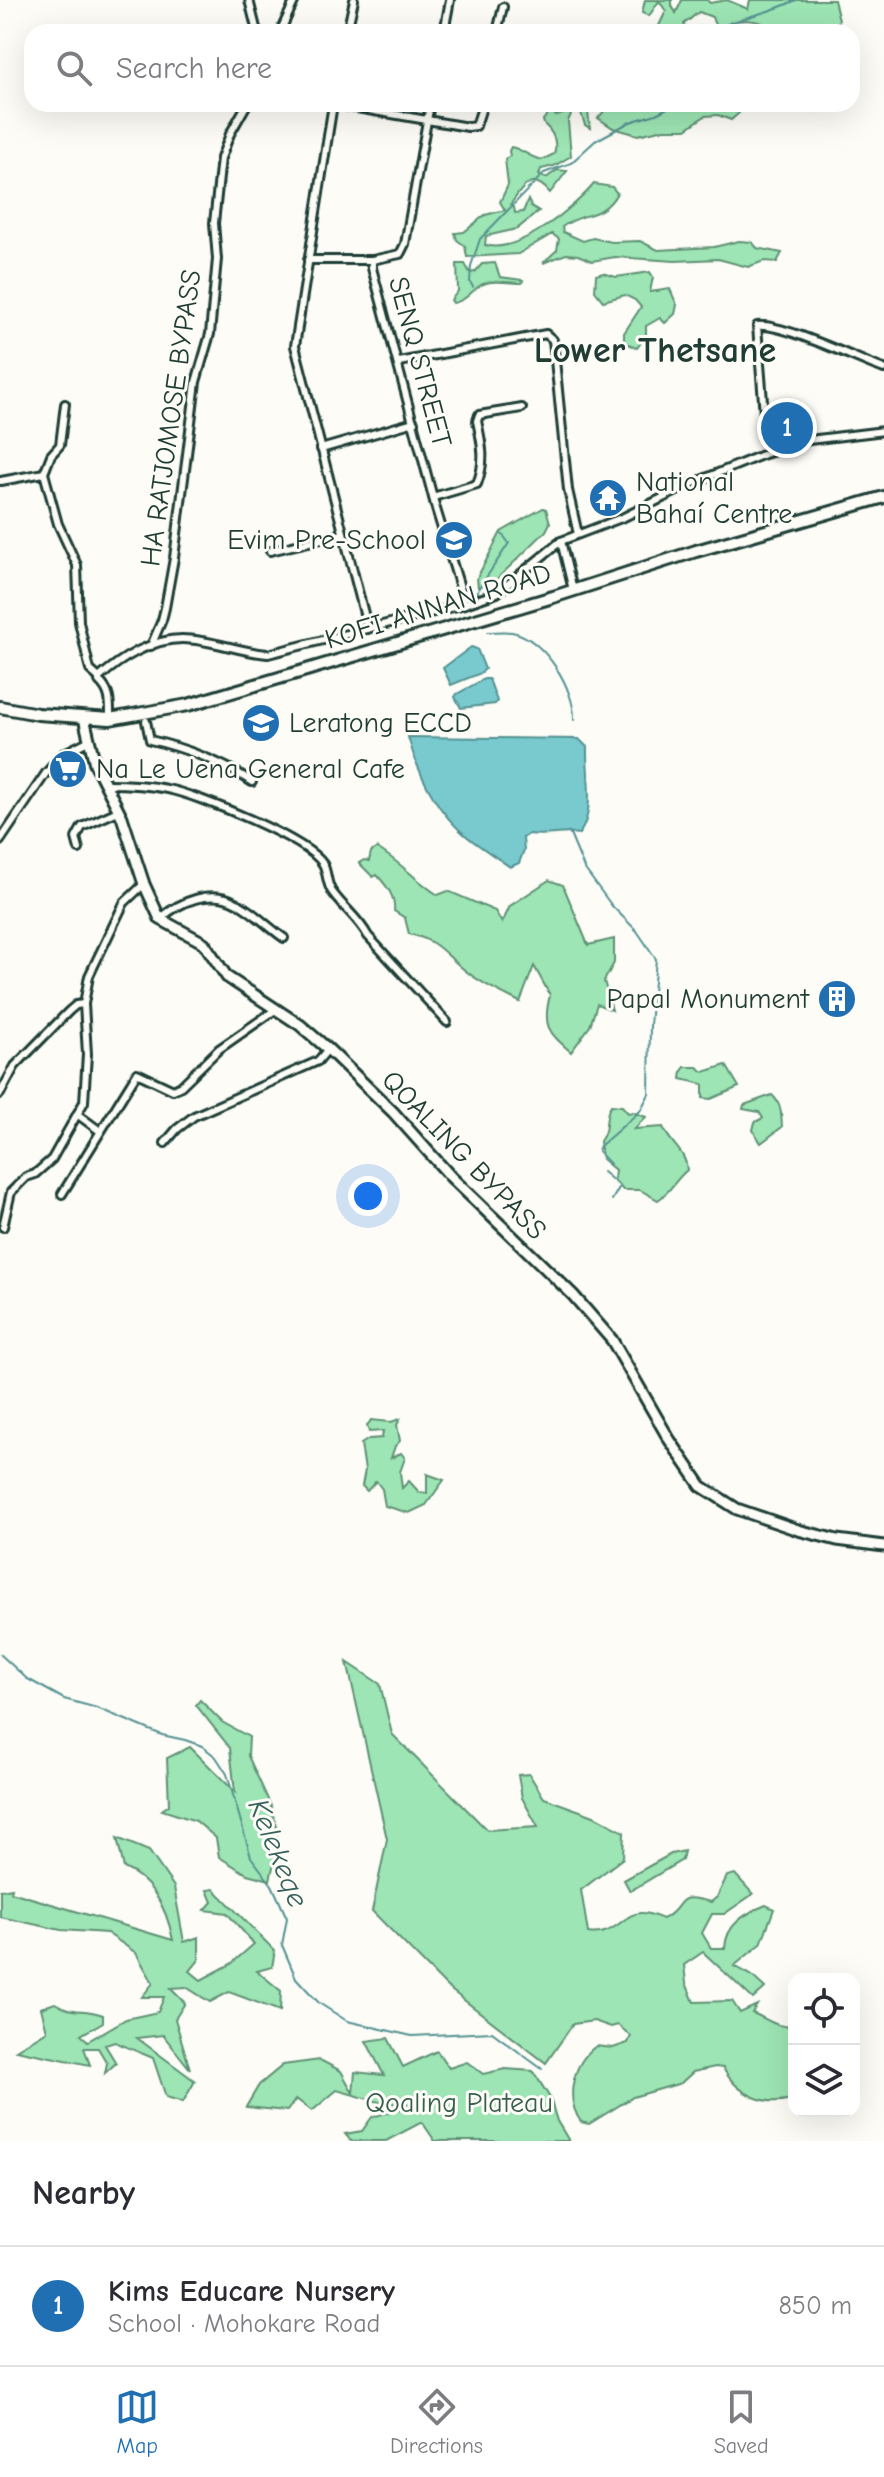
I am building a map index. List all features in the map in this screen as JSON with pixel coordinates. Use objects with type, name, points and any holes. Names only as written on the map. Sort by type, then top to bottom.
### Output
[{"type":"main road","name":"KOFI ANNAN ROAD","points":[[0,707],[38,714],[110,719],[228,695],[696,551],[884,497]]},
{"type":"main road","points":[[84,718],[88,741],[160,919]]},
{"type":"main road","name":"QOALING BYPASS","points":[[160,919],[204,943],[227,977],[300,1025],[328,1049],[378,1097],[451,1177],[596,1320],[612,1340],[669,1439],[701,1486],[737,1509],[798,1530],[837,1540],[884,1546]]},
{"type":"street","points":[[249,0],[255,24]]},
{"type":"street","points":[[284,24],[295,0]]},
{"type":"street","points":[[349,24],[354,0]]},
{"type":"street","points":[[446,24],[450,0]]},
{"type":"street","points":[[499,24],[503,7]]},
{"type":"street","name":"HA RATJOMOSE BYPASS","points":[[151,646],[165,608],[196,382],[210,334],[217,259],[214,223],[221,158],[242,112]]},
{"type":"street","points":[[332,112],[295,346],[368,629]]},
{"type":"street","points":[[380,112],[476,126],[480,112]]},
{"type":"street","name":"SENQ STREET","points":[[428,112],[405,244],[400,254],[372,260],[433,497],[465,604]]},
{"type":"street","points":[[308,260],[372,260]]},
{"type":"street","points":[[764,414],[757,326],[767,325],[791,333],[884,369]]},
{"type":"street","points":[[399,362],[546,334],[553,340],[568,490],[578,534]]},
{"type":"street","points":[[65,404],[60,445],[51,455],[44,473],[58,524],[77,565],[79,622],[90,670],[106,687],[110,719]]},
{"type":"street","points":[[433,497],[477,484],[483,469],[484,449],[477,421],[479,415],[522,408]]},
{"type":"street","points":[[321,449],[414,422]]},
{"type":"street","points":[[99,678],[124,659],[151,646],[181,639],[268,654],[465,604],[497,593],[561,541],[624,517],[691,484],[809,440],[884,431]]},
{"type":"street","points":[[1,481],[44,473]]},
{"type":"street","points":[[270,551],[343,534]]},
{"type":"street","points":[[561,541],[573,590]]},
{"type":"street","points":[[146,721],[150,740],[234,770],[252,782]]},
{"type":"street","points":[[0,841],[46,773],[64,753],[88,741]]},
{"type":"street","points":[[105,784],[166,789],[199,798],[272,829],[310,852],[323,864],[329,889],[447,1022]]},
{"type":"street","points":[[79,849],[76,838],[82,827],[118,811]]},
{"type":"street","points":[[3,1227],[11,1192],[26,1177],[45,1167],[84,1102],[87,1054],[85,991],[93,963],[124,903],[144,884]]},
{"type":"street","points":[[160,919],[186,901],[223,897],[237,903],[284,938]]},
{"type":"street","points":[[0,1094],[15,1066],[69,1011],[76,1005],[84,1004]]},
{"type":"street","points":[[62,1194],[137,1073],[173,1090],[219,1049],[275,1010]]},
{"type":"street","points":[[165,1143],[194,1116],[318,1061],[328,1049]]},
{"type":"street","points":[[77,1114],[100,1131]]},
{"type":"green space","points":[[645,0],[672,0],[676,13],[682,0],[707,0],[710,3],[727,0],[748,9],[750,0],[834,0],[839,20],[838,24],[763,24],[749,20],[715,24],[712,17],[699,12],[684,24],[660,24],[666,11],[659,1],[649,16],[642,13]]},
{"type":"green space","points":[[549,112],[556,116],[572,112],[568,121],[571,156],[554,166],[541,169],[539,175],[546,178],[557,170],[567,171],[550,193],[537,183],[523,187],[511,204],[515,213],[523,212],[528,200],[539,211],[517,229],[486,236],[485,245],[513,243],[528,236],[573,205],[594,184],[612,187],[617,193],[599,211],[562,227],[563,232],[583,241],[593,238],[612,242],[640,241],[658,250],[752,242],[757,248],[782,253],[777,262],[764,261],[748,267],[718,259],[675,261],[615,257],[592,261],[566,254],[543,263],[557,250],[559,239],[552,234],[518,254],[467,257],[465,246],[457,240],[455,233],[464,232],[485,215],[505,210],[500,202],[508,185],[505,159],[510,156],[511,147],[542,160],[554,154],[554,138],[543,120]]},
{"type":"green space","points":[[581,112],[588,112],[590,128],[585,125]]},
{"type":"green space","points":[[603,112],[739,112],[731,120],[718,115],[705,116],[686,129],[664,129],[638,135],[613,128],[598,118]]},
{"type":"green space","points":[[495,263],[500,277],[523,280],[522,283],[485,283],[453,303],[451,300],[458,291],[457,264],[465,264],[470,273],[482,264]]},
{"type":"green space","points":[[650,272],[653,277],[650,292],[670,289],[677,305],[675,314],[665,323],[660,318],[646,326],[646,336],[637,348],[624,342],[624,333],[641,307],[625,295],[603,301],[595,291],[596,275],[603,273],[616,277]]},
{"type":"green space","points":[[543,508],[550,523],[546,531],[496,580],[478,587],[477,578],[501,532]]},
{"type":"green space","points":[[377,848],[438,895],[448,891],[495,911],[502,923],[510,906],[549,880],[563,885],[588,945],[614,939],[614,963],[604,981],[612,1010],[597,1004],[590,1026],[571,1052],[549,1028],[547,1014],[550,995],[534,966],[520,1002],[475,977],[432,943],[409,934],[405,918],[394,911],[387,887],[377,875],[373,877],[359,863],[369,861],[371,852]]},
{"type":"green space","points":[[726,1065],[739,1087],[711,1099],[703,1098],[703,1084],[681,1079],[685,1067],[697,1067],[704,1072]]},
{"type":"green space","points":[[772,1095],[779,1106],[782,1127],[761,1143],[753,1130],[755,1122],[763,1118],[759,1112],[743,1109],[744,1105]]},
{"type":"green space","points":[[611,1105],[622,1106],[628,1113],[646,1117],[634,1129],[663,1127],[684,1158],[687,1170],[658,1200],[640,1190],[623,1190],[614,1180],[615,1170],[602,1159],[600,1141]]},
{"type":"green space","points":[[400,1419],[397,1425],[400,1441],[391,1458],[401,1453],[405,1458],[400,1472],[402,1488],[409,1481],[419,1492],[427,1493],[427,1474],[444,1480],[426,1505],[409,1513],[385,1506],[382,1489],[376,1481],[367,1491],[362,1486],[365,1470],[361,1444],[369,1439],[382,1438],[383,1431],[369,1432],[367,1426],[371,1420],[391,1422]]},
{"type":"green space","points":[[347,1662],[380,1684],[392,1734],[487,1830],[538,1827],[522,1798],[518,1775],[529,1774],[544,1798],[594,1816],[624,1832],[623,1858],[581,1890],[588,1933],[605,1932],[636,1913],[663,1919],[685,1899],[711,1902],[717,1897],[727,1876],[735,1874],[753,1894],[724,1914],[712,1914],[702,1933],[711,1948],[725,1948],[729,1932],[745,1916],[766,1905],[774,1909],[761,1944],[734,1966],[751,1975],[765,1988],[753,1999],[703,1952],[684,1965],[686,1983],[694,2002],[732,2001],[740,2013],[757,2005],[752,2013],[778,2025],[788,2026],[788,2100],[762,2100],[744,2092],[723,2068],[715,2067],[693,2072],[681,2083],[633,2097],[589,2124],[581,2122],[572,2092],[582,2062],[596,2046],[613,2048],[628,2043],[631,2036],[618,2025],[611,2027],[594,2021],[573,2024],[546,2063],[447,1987],[372,1911],[387,1839]]},
{"type":"green space","points":[[200,1700],[222,1722],[249,1737],[248,1756],[271,1806],[277,1831],[270,1880],[247,1874],[219,1857],[216,1838],[196,1821],[162,1810],[169,1805],[167,1758],[190,1747],[235,1792],[230,1748],[196,1705]]},
{"type":"green space","points":[[117,1838],[149,1851],[174,1887],[184,1942],[199,1937],[199,1960],[190,1971],[201,1980],[231,1964],[254,1944],[227,1913],[205,1910],[212,1902],[207,1890],[214,1889],[275,1951],[272,1967],[257,1971],[281,1991],[280,2011],[229,1992],[210,2002],[186,1987],[170,1988],[185,2003],[175,2019],[190,2069],[163,2035],[137,2038],[195,2081],[183,2102],[166,2097],[153,2058],[115,2042],[105,2045],[116,2063],[105,2073],[107,2063],[98,2048],[84,2048],[90,2065],[16,2050],[47,2031],[41,2008],[55,2003],[68,2009],[103,2015],[103,2022],[81,2035],[88,2041],[126,2019],[158,2012],[164,1997],[142,1997],[153,1983],[136,1953],[107,1933],[61,1930],[0,1917],[0,1890],[12,1888],[11,1892],[173,1940],[158,1898],[143,1881],[124,1868]]},
{"type":"green space","points":[[684,1851],[682,1860],[630,1891],[624,1880],[671,1854]]},
{"type":"green space","name":"Qoaling Plateau","points":[[388,2038],[403,2067],[437,2051],[449,2068],[467,2062],[483,2074],[505,2069],[533,2071],[550,2098],[557,2121],[569,2141],[435,2141],[422,2122],[386,2141],[351,2141],[345,2134],[362,2131],[372,2117],[418,2104],[382,2103],[337,2090],[312,2111],[296,2099],[287,2111],[246,2107],[259,2085],[283,2065],[320,2060],[341,2071],[353,2093],[355,2072],[384,2075],[366,2041]]},
{"type":"water","points":[[471,647],[477,649],[485,669],[451,685],[443,668]]},
{"type":"water","points":[[489,679],[497,701],[495,704],[461,708],[455,697],[457,694]]},
{"type":"water","points":[[408,737],[579,739],[587,747],[589,804],[584,825],[579,834],[529,834],[523,838],[524,850],[519,863],[510,867],[469,838],[444,813],[422,777]]},
{"type":"waterway","points":[[728,24],[796,0]]},
{"type":"waterway","points":[[473,287],[470,282],[471,266],[480,239],[544,173],[571,163],[595,141],[630,122],[660,112]]},
{"type":"waterway","points":[[478,596],[478,590],[509,543],[502,534]]},
{"type":"waterway","points":[[487,632],[512,632],[524,636],[546,654],[569,694],[574,720]]},
{"type":"waterway","points":[[569,832],[584,868],[612,906],[637,931],[656,959],[650,1025],[649,1094],[640,1111],[600,1146],[598,1151],[610,1164]]},
{"type":"waterway","points":[[603,1172],[620,1186],[612,1200]]},
{"type":"waterway","name":"Kelekeqe","points":[[0,1654],[26,1678],[64,1699],[97,1708],[162,1735],[202,1746],[216,1757],[227,1774],[251,1857],[272,1885],[287,1918],[282,1945],[296,1978],[319,2003],[347,2021],[412,2036],[492,2032],[542,2069]]},
{"type":"place","name":"Kims Educare Nursery","points":[[787,428]]},
{"type":"place","name":"National Bahaí Centre","points":[[608,498]]},
{"type":"place","name":"Evim Pre-School","points":[[454,540]]},
{"type":"place","name":"Leratong ECCD","points":[[261,723]]},
{"type":"place","name":"Na Le Uena General Cafe","points":[[68,769]]},
{"type":"place","name":"Papal Monument","points":[[837,999]]},
{"type":"district","name":"Lower Thetsane","points":[[655,350]]}]
